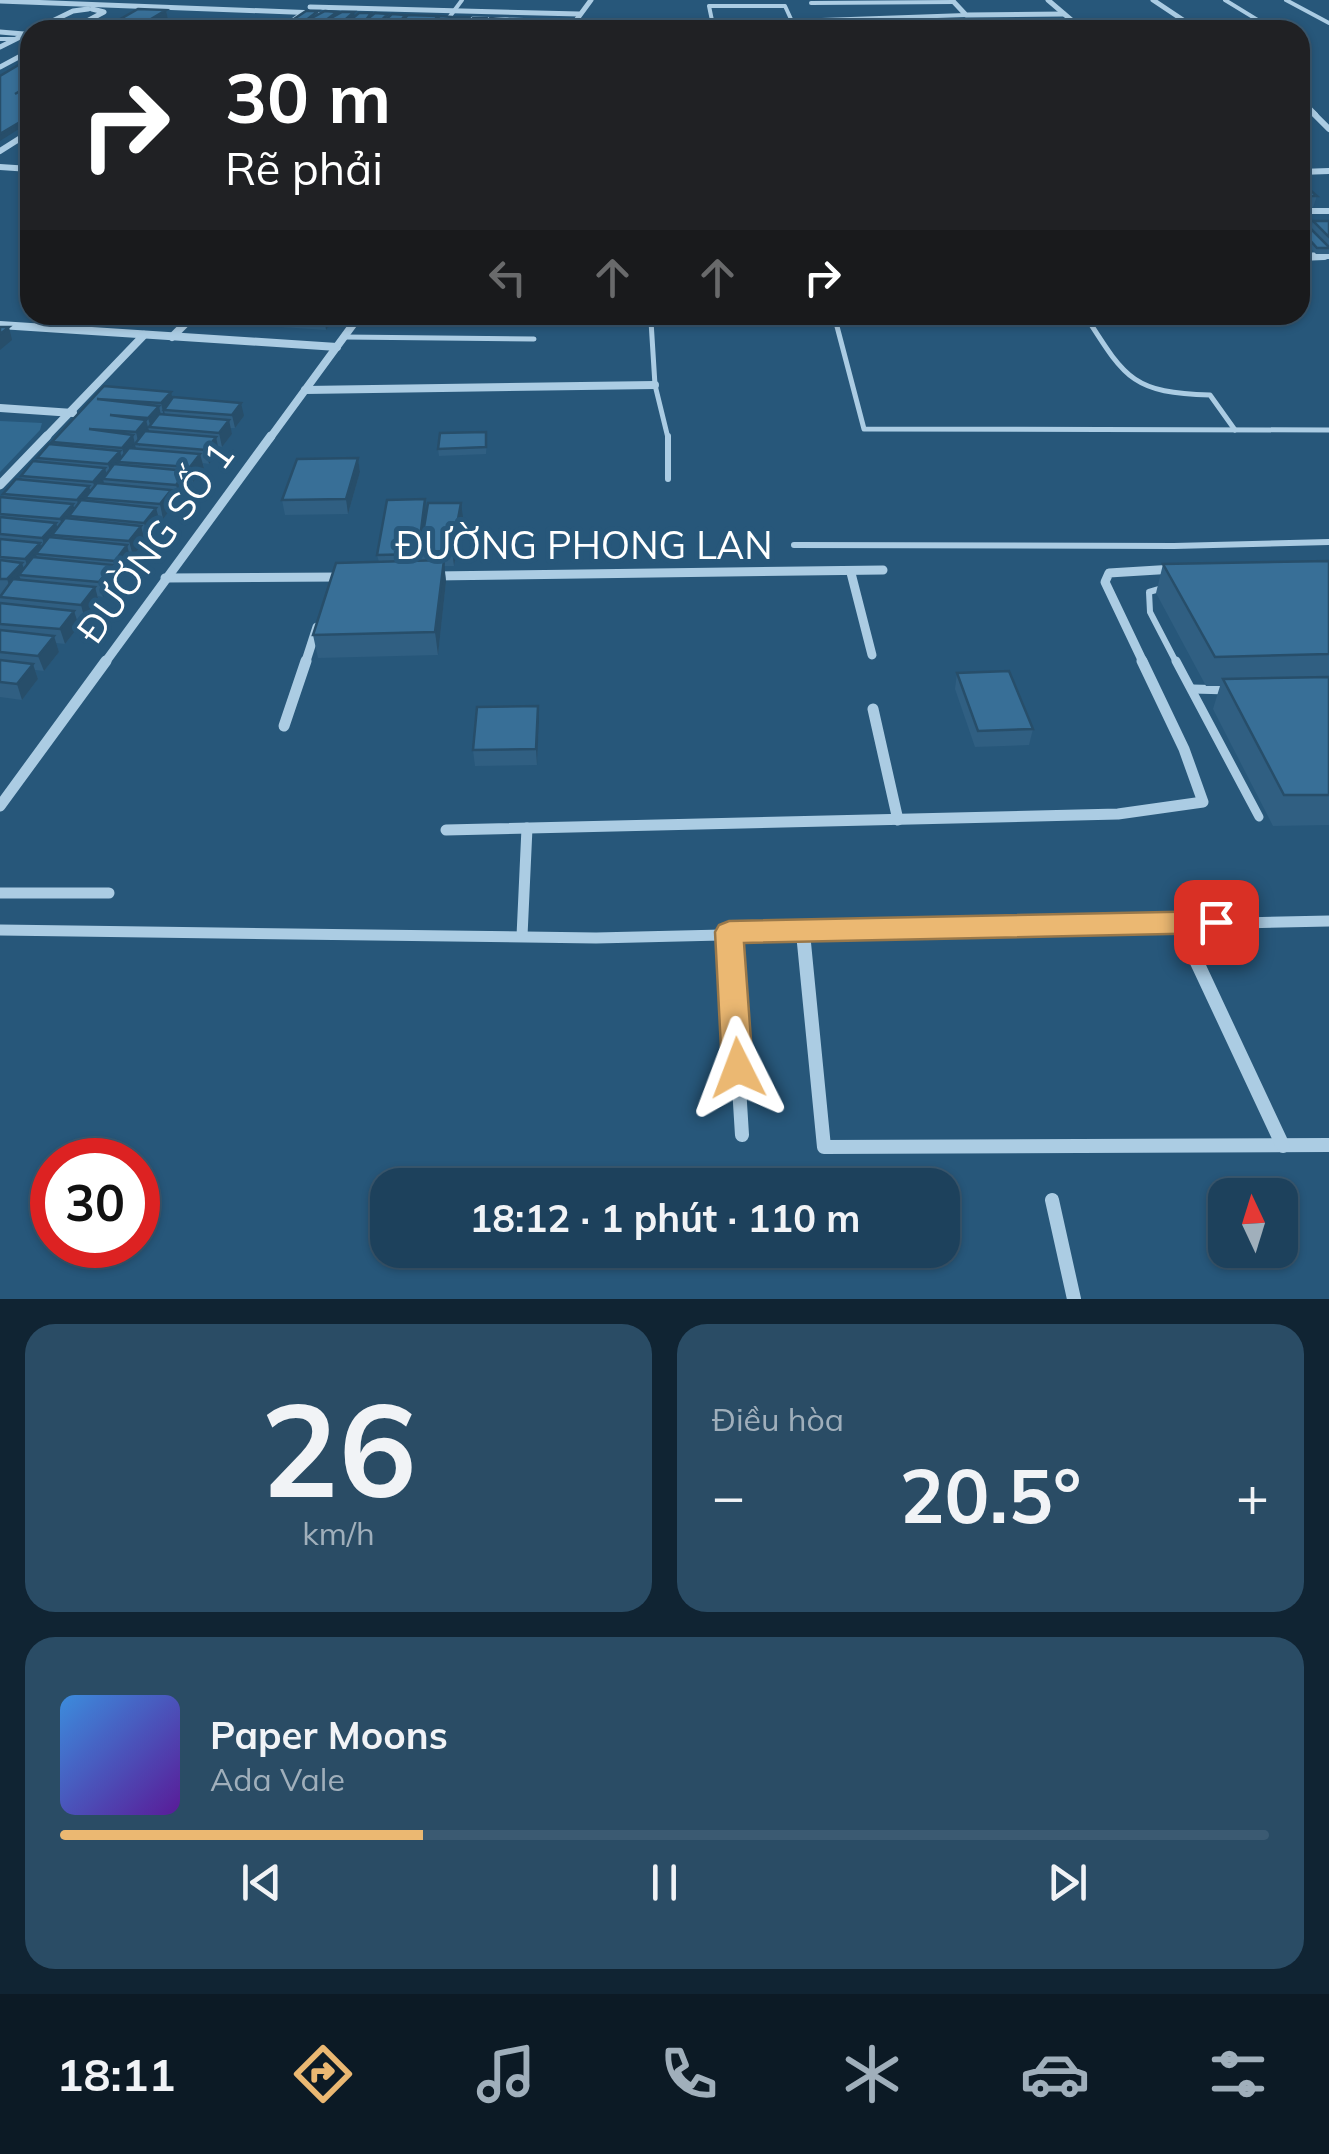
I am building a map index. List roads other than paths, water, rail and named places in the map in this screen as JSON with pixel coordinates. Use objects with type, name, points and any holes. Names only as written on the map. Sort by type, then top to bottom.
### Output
[{"type":"street","points":[[0,0],[510,20]]},
{"type":"street","points":[[92,9],[100,4],[135,0],[579,14]]},
{"type":"street","points":[[574,20],[591,0]]},
{"type":"street","points":[[1048,0],[1071,20]]},
{"type":"street","points":[[1153,0],[1183,20]]},
{"type":"street","points":[[953,1],[966,15],[1064,14]]},
{"type":"street","points":[[199,8],[207,3]]},
{"type":"street","points":[[293,20],[310,7]]},
{"type":"street","points":[[55,20],[73,11],[104,12],[89,20]]},
{"type":"street","points":[[1310,109],[1329,129]]},
{"type":"street","points":[[0,325],[337,347]]},
{"type":"street","points":[[172,337],[184,325]]},
{"type":"street","name":"ĐƯỜNG SỐ 1","points":[[0,806],[353,325]]},
{"type":"street","points":[[2,481],[73,413],[144,335]]},
{"type":"street","points":[[306,390],[655,385]]},
{"type":"street","points":[[0,408],[73,413]]},
{"type":"street","points":[[446,830],[1118,814],[1203,802],[1184,749],[1106,582],[1109,573],[1193,568]]},
{"type":"street","name":"ĐƯỜNG PHONG LAN","points":[[413,576],[882,570]]},
{"type":"street","points":[[851,573],[872,656]]},
{"type":"street","points":[[328,596],[334,577]]},
{"type":"street","name":"ĐƯỜNG PHONG LAN","points":[[165,578],[354,577]]},
{"type":"street","points":[[284,726],[322,614]]},
{"type":"street","points":[[873,710],[898,820]]},
{"type":"street","points":[[522,936],[528,828]]},
{"type":"street","points":[[0,893],[110,893]]},
{"type":"street","points":[[0,930],[596,938],[1329,921]]},
{"type":"street","points":[[1178,923],[1283,1146]]},
{"type":"street","points":[[803,931],[824,1147],[1329,1145]]},
{"type":"street","points":[[729,932],[742,1135]]},
{"type":"street","points":[[1052,1200],[1074,1299]]},
{"type":"lane","points":[[448,18],[462,0]]},
{"type":"lane","points":[[1224,0],[1257,20]]},
{"type":"lane","points":[[1286,0],[1329,24]]},
{"type":"lane","points":[[811,3],[953,1]]},
{"type":"lane","points":[[711,20],[708,7],[713,4],[782,4],[792,20]]},
{"type":"lane","points":[[822,20],[966,15]]},
{"type":"lane","points":[[651,325],[655,385],[668,437],[668,479]]},
{"type":"lane","points":[[837,325],[864,429],[1329,430]]},
{"type":"lane","points":[[1092,325],[1126,378],[1166,395],[1210,395],[1235,430]]},
{"type":"lane","points":[[344,337],[534,339]]},
{"type":"lane","points":[[794,545],[1174,546],[1329,542]]},
{"type":"lane","points":[[1169,586],[1150,592],[1150,612],[1260,817]]},
{"type":"lane","points":[[1194,690],[1232,690]]}]
